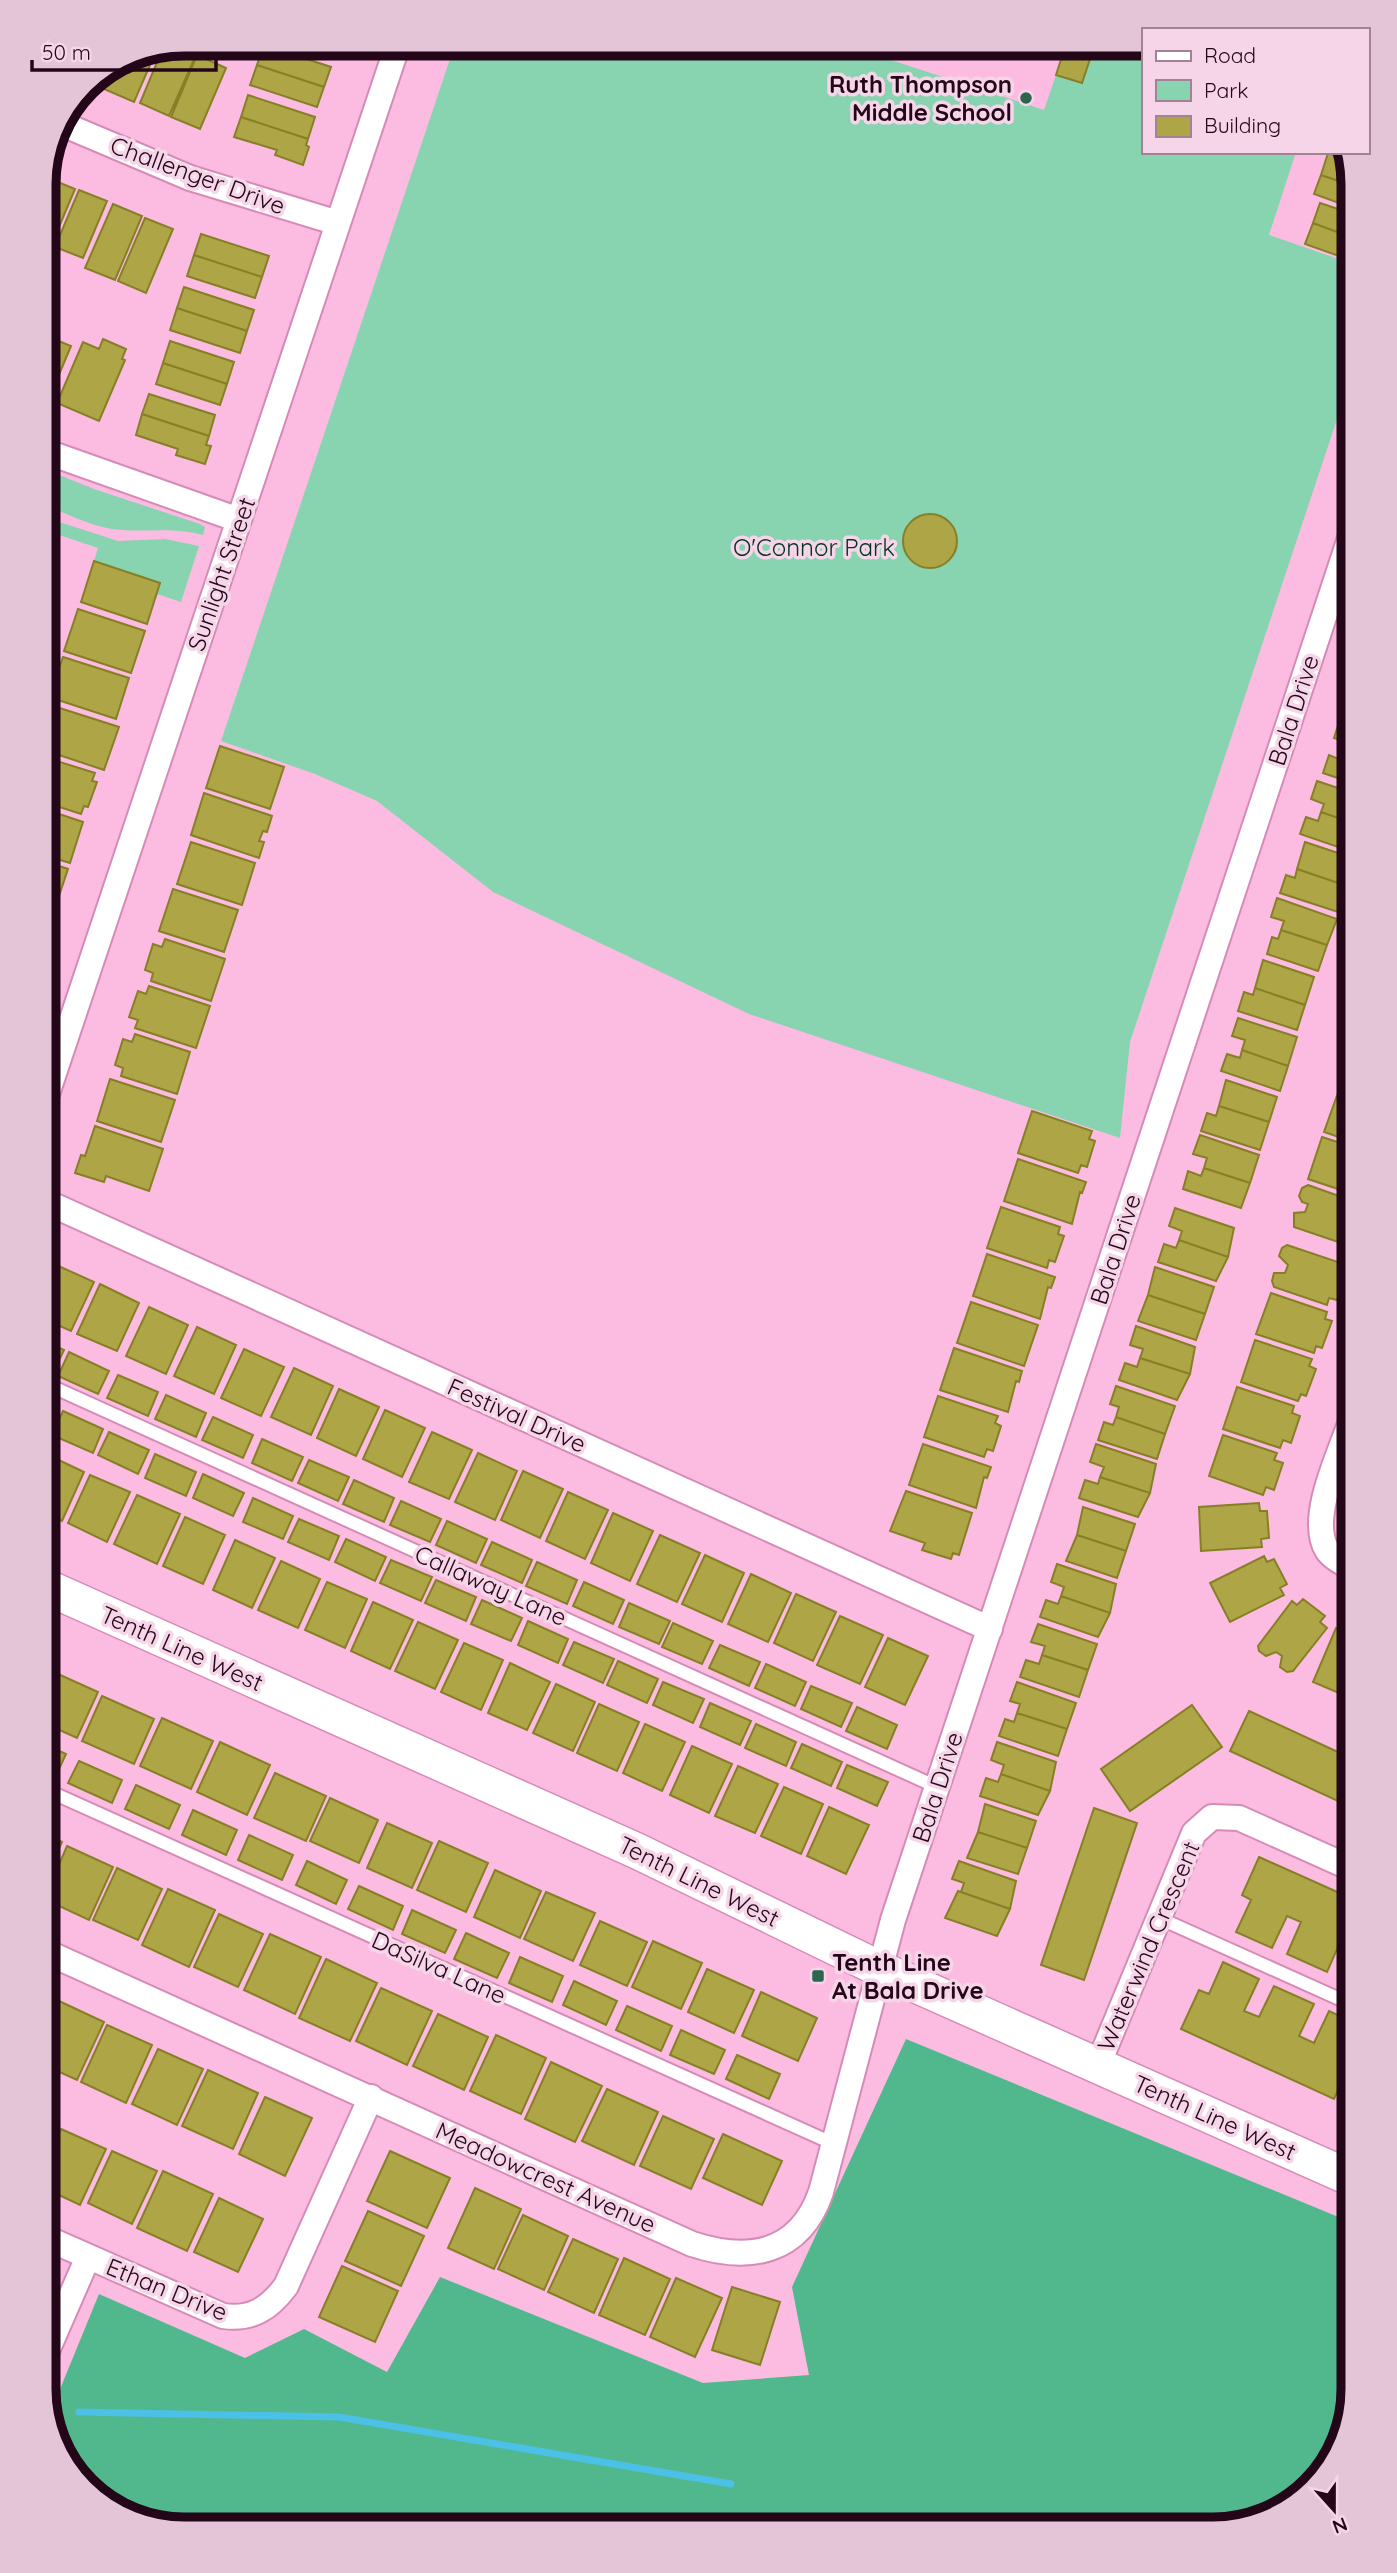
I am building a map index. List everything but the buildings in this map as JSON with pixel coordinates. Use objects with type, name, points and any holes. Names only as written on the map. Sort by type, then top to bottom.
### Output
[{"type":"street","name":"Sunlight Street","points":[[56,1067],[394,56]]},
{"type":"street","name":"Challenger Drive","points":[[70,126],[190,177],[338,223]]},
{"type":"street","points":[[56,455],[239,520]]},
{"type":"street","name":"Bala Drive","points":[[880,1969],[937,1787],[1341,566]]},
{"type":"street","points":[[1330,600],[1341,604]]},
{"type":"street","name":"Festival Drive","points":[[56,1206],[990,1629]]},
{"type":"street","points":[[1341,1451],[1322,1508],[1320,1531],[1328,1552],[1341,1561]]},
{"type":"street","name":"Tenth Line West","points":[[56,1591],[638,1851],[880,1969],[1341,2174]]},
{"type":"street","name":"Waterwind Crescent","points":[[1098,2065],[1194,1833],[1212,1817],[1239,1818],[1341,1864]]},
{"type":"street","name":"Meadowcrest Avenue","points":[[56,1956],[692,2244],[726,2252],[775,2248],[799,2233],[816,2208],[880,1969]]},
{"type":"street","name":"Ethan Drive","points":[[56,2242],[223,2316],[238,2318],[265,2309],[286,2286],[371,2098]]},
{"type":"street","points":[[56,2330],[88,2257]]},
{"type":"lane","name":"Callaway Lane","points":[[56,1387],[937,1787]]},
{"type":"lane","name":"DaSilva Lane","points":[[56,1794],[834,2144]]},
{"type":"lane","points":[[1159,1919],[1341,2000]]},
{"type":"green space","name":"O'Connor Park","points":[[451,56],[879,56],[1044,110],[1056,75],[1082,83],[1091,56],[1142,56],[1142,154],[1295,154],[1269,235],[1341,260],[1341,407],[1130,1042],[1120,1138],[749,1014],[493,892],[377,801],[315,774],[221,741]]},
{"type":"green space","points":[[56,474],[205,527],[203,535],[172,530],[112,529],[56,509]]},
{"type":"green space","points":[[56,521],[118,541],[165,539],[199,546],[181,602],[157,594],[160,583],[94,561],[98,548],[56,534]]},
{"type":"green space","points":[[906,2039],[1341,2218],[1341,2388],[1339,2414],[1334,2430],[1319,2460],[1307,2475],[1299,2475],[1297,2485],[1277,2500],[1238,2515],[176,2517],[159,2515],[128,2504],[100,2485],[88,2473],[66,2438],[58,2414],[57,2398],[99,2294],[245,2358],[304,2329],[387,2372],[440,2277],[703,2383],[809,2375],[792,2287]]},
{"type":"waterway","points":[[79,2412],[339,2417],[731,2484]]},
{"type":"place","name":"Ruth Thompson Middle School","points":[[1026,98]]},
{"type":"place","name":"Tenth Line At Bala Drive","points":[[818,1976]]}]
